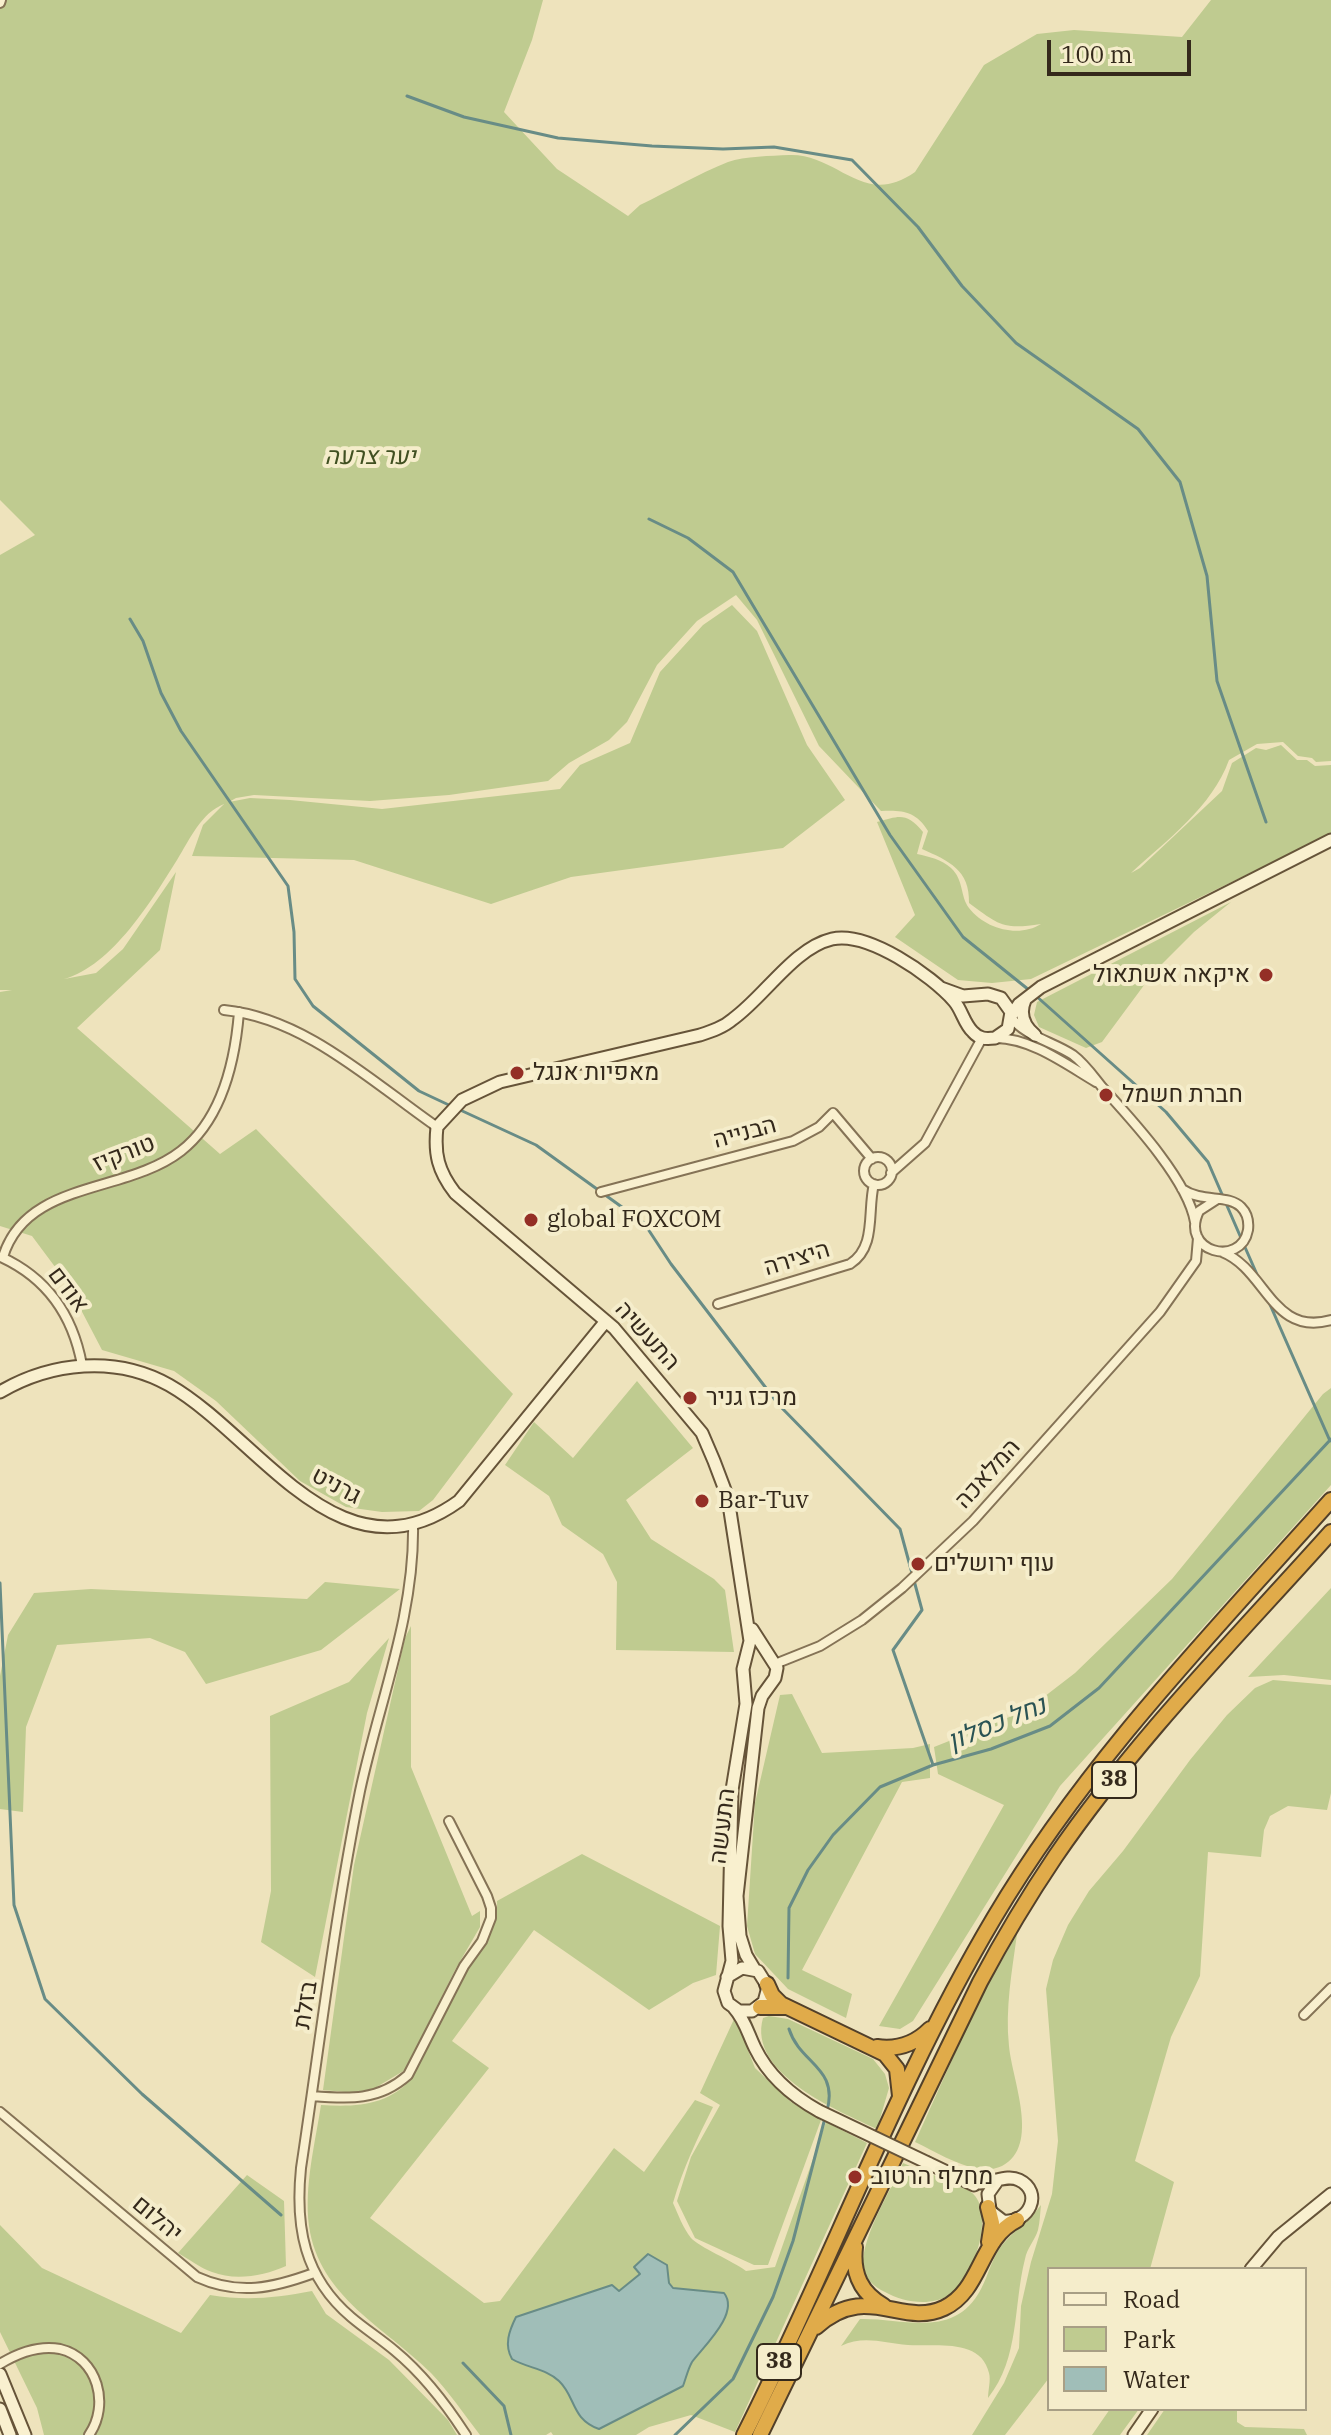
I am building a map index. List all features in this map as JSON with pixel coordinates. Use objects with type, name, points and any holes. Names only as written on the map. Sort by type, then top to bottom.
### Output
[{"type":"highway","name":"38","points":[[744,2435],[938,2020],[994,1918],[1054,1825],[1121,1740],[1331,1500]]},
{"type":"highway","name":"38","points":[[760,2435],[980,1982],[1008,1931],[1056,1856],[1109,1785],[1331,1532]]},
{"type":"highway","points":[[767,1984],[774,1998],[789,2008],[885,2054],[894,2063],[900,2081],[900,2102]]},
{"type":"highway","points":[[759,2008],[789,2008]]},
{"type":"highway","points":[[868,2044],[885,2048],[907,2045],[927,2033],[938,2020]]},
{"type":"highway","points":[[985,2253],[992,2231],[988,2206]]},
{"type":"highway","points":[[810,2333],[824,2320],[845,2309],[884,2306],[919,2313],[947,2307],[969,2286],[999,2232],[1017,2220]]},
{"type":"highway","points":[[860,2230],[854,2251],[856,2276],[863,2290],[884,2306]]},
{"type":"street","points":[[891,1173],[887,1160],[879,1157],[867,1163],[865,1174],[874,1184],[886,1182],[891,1173],[925,1143],[989,1038],[1008,1029],[1016,1007],[1028,996],[1331,840]]},
{"type":"street","points":[[224,1010],[277,1022],[305,1036],[437,1127],[462,1100],[500,1082],[718,1029],[746,1009],[804,952],[821,942],[855,938],[878,945],[941,988],[955,1003],[971,1030],[1042,1052],[1101,1086]]},
{"type":"street","points":[[941,988],[963,996],[998,996],[1020,994],[1041,987]]},
{"type":"street","points":[[966,1021],[968,1007],[981,995]]},
{"type":"street","points":[[998,996],[1007,1002],[1011,1016],[1019,1026],[1077,1059],[1133,1122],[1180,1187],[1191,1207],[1198,1238],[1207,1248],[1235,1259],[1289,1316],[1314,1323],[1331,1320]]},
{"type":"street","points":[[1028,996],[1022,1006],[1023,1016],[1026,1026],[1035,1035]]},
{"type":"street","name":"טורקיז","points":[[1,1257],[12,1234],[35,1211],[164,1162],[194,1139],[205,1126],[222,1093],[233,1055],[239,1012]]},
{"type":"street","name":"הבנייה","points":[[601,1192],[793,1141],[819,1127],[833,1113],[872,1159]]},
{"type":"street","name":"התעשיה","points":[[437,1127],[435,1157],[445,1181],[455,1193],[606,1321],[702,1433],[728,1498],[750,1625],[746,1661]]},
{"type":"street","name":"היצירה","points":[[718,1304],[857,1260],[869,1238],[874,1184]]},
{"type":"street","points":[[1180,1187],[1198,1198],[1229,1200],[1243,1209],[1248,1220],[1243,1254],[1248,1272]]},
{"type":"street","points":[[1195,1222],[1202,1207],[1216,1200]]},
{"type":"street","points":[[1219,1252],[1235,1248],[1246,1237]]},
{"type":"street","name":"המלאכה","points":[[1192,1267],[1197,1255],[1198,1238]]},
{"type":"street","name":"המלאכה","points":[[771,1660],[820,1646],[862,1620],[944,1549],[1144,1331],[1192,1267],[1205,1256],[1219,1252]]},
{"type":"street","name":"אודם","points":[[1,1257],[28,1271],[59,1304],[74,1332],[82,1365]]},
{"type":"street","name":"גרניט","points":[[0,1392],[38,1374],[82,1365],[129,1369],[167,1384],[195,1402],[284,1480],[320,1507],[360,1523],[381,1527],[413,1524],[441,1514],[459,1501],[606,1321]]},
{"type":"street","name":"בזלת","points":[[413,1524],[412,1570],[407,1603],[373,1734],[351,1838],[301,2168],[299,2214],[303,2244],[314,2273],[336,2303],[423,2377],[466,2435]]},
{"type":"street","name":"התעשיה","points":[[750,1625],[771,1660]]},
{"type":"street","points":[[745,1678],[752,1687],[763,1688],[777,1674],[771,1660],[756,1655],[746,1661],[743,1669],[746,1704],[732,1790],[729,1926],[732,1961],[724,1994],[742,2019],[765,2066],[793,2095],[819,2111],[968,2182],[982,2192],[988,2206],[1000,2220],[1017,2220],[1025,2215],[1030,2206],[1029,2189],[1016,2179],[981,2185],[968,2182]]},
{"type":"street","name":"התעשה","points":[[755,1970],[740,1936],[737,1896],[758,1708],[768,1686]]},
{"type":"street","points":[[312,2096],[364,2097],[395,2087],[408,2075],[464,1966],[482,1941],[491,1908],[449,1821]]},
{"type":"street","points":[[727,1977],[742,1968],[755,1970],[767,1984],[767,1996],[751,2020],[751,2040]]},
{"type":"street","points":[[1304,2015],[1331,1988]]},
{"type":"street","points":[[733,2008],[745,2012],[759,2008]]},
{"type":"street","name":"יהלום","points":[[0,2112],[197,2277],[215,2285],[249,2290],[270,2288],[314,2273]]},
{"type":"street","points":[[988,2206],[989,2190],[998,2180]]},
{"type":"street","points":[[1253,2267],[1278,2237],[1331,2194]]},
{"type":"street","points":[[0,2364],[22,2352],[47,2348],[70,2352],[80,2359],[99,2391],[98,2418],[89,2435]]},
{"type":"street","points":[[0,2374],[25,2435]]},
{"type":"street","points":[[0,2409],[10,2435]]},
{"type":"street","points":[[1134,2435],[1151,2411]]},
{"type":"green space","name":"יער צרעה","points":[[0,0],[543,0],[532,40],[504,112],[557,169],[628,216],[640,205],[706,172],[750,157],[806,157],[865,182],[880,185],[897,182],[915,172],[984,65],[1037,34],[1074,30],[1182,37],[1211,0],[1331,0],[1331,761],[1316,762],[1312,758],[1298,756],[1283,742],[1257,744],[1229,760],[1212,793],[1200,808],[1131,873],[1222,791],[1232,763],[1256,748],[1266,750],[1281,745],[1297,760],[1307,760],[1315,766],[1331,765],[1331,834],[1031,979],[992,983],[958,980],[895,937],[915,915],[877,822],[902,817],[912,821],[923,832],[917,854],[939,860],[951,868],[969,908],[984,921],[1013,931],[1041,924],[1002,924],[969,903],[966,882],[956,868],[922,849],[928,831],[919,819],[908,813],[881,811],[819,746],[757,620],[736,595],[697,621],[657,665],[627,722],[609,740],[569,763],[548,781],[449,795],[370,801],[254,795],[229,802],[250,798],[382,809],[560,789],[580,765],[630,743],[660,672],[703,625],[732,605],[757,631],[807,745],[845,800],[783,848],[571,877],[491,904],[354,860],[192,856],[203,825],[224,804],[216,808],[197,828],[156,894],[129,930],[98,961],[64,979],[96,973],[123,949],[176,872],[160,950],[77,1028],[220,1154],[256,1129],[513,1394],[433,1500],[419,1511],[382,1512],[346,1507],[300,1481],[216,1401],[174,1371],[102,1350],[67,1283],[32,1236],[0,1226],[0,992],[12,990],[0,990],[0,555],[35,535],[0,500]]},
{"type":"green space","points":[[1231,902],[1194,932],[1153,973],[1102,1042],[1086,1048],[1039,1027],[1034,1015],[1037,1002]]},
{"type":"green space","points":[[637,1381],[693,1448],[626,1500],[651,1539],[714,1579],[725,1590],[734,1652],[616,1650],[617,1582],[603,1554],[562,1525],[549,1496],[505,1465],[534,1422],[573,1458]]},
{"type":"green space","points":[[1331,1388],[1331,1485],[1060,1786],[913,2021],[900,2029],[879,2026],[1004,1805],[938,1774],[934,1747],[1027,1710],[1075,1673],[1172,1579]]},
{"type":"green space","points":[[325,1582],[400,1589],[321,1650],[206,1684],[185,1652],[150,1638],[57,1645],[26,1727],[23,1812],[0,1809],[0,1676],[8,1635],[34,1593],[91,1589],[307,1599]]},
{"type":"green space","points":[[1331,1588],[1331,1680],[1284,1675],[1248,1677]]},
{"type":"green space","points":[[411,1626],[411,1767],[472,1916],[480,1911],[480,1927],[405,2070],[375,2088],[356,2093],[323,2090],[354,1865],[405,1638]]},
{"type":"green space","points":[[389,1638],[367,1713],[315,1977],[261,1942],[271,1891],[270,1716],[349,1682]]},
{"type":"green space","points":[[1273,1680],[1331,1685],[1331,1793],[1327,1810],[1288,1806],[1270,1816],[1264,1830],[1261,1857],[1208,1852],[1200,1976],[1171,2037],[1135,2161],[1174,2182],[1151,2267],[1047,2267],[1047,2381],[1005,2435],[972,2435],[1004,2383],[1019,2348],[1021,2306],[1052,2194],[1058,2141],[1046,1989],[1053,1960],[1068,1925],[1089,1891],[1123,1851],[1190,1760],[1227,1715],[1255,1688]]},
{"type":"green space","points":[[792,1694],[822,1753],[913,1748],[930,1744],[930,1778],[902,1782],[802,1970],[852,1994],[846,2018],[788,1989],[755,1954],[747,1926],[755,1803],[780,1695]]},
{"type":"green space","points":[[582,1854],[720,1926],[716,1975],[693,1983],[649,2010],[534,1930],[452,2041],[489,2068],[370,2218],[484,2303],[500,2301],[614,2148],[644,2172],[695,2100],[713,2107],[673,2203],[681,2221],[695,2242],[746,2271],[775,2267],[826,2122],[867,2143],[735,2432],[691,2415],[649,2427],[636,2435],[553,2435],[551,2432],[546,2435],[480,2435],[431,2373],[340,2292],[315,2251],[309,2226],[308,2196],[321,2105],[371,2103],[403,2087],[413,2077],[465,1975],[487,1940],[495,1921],[497,1901]]},
{"type":"green space","points":[[1017,1934],[1008,2032],[1021,2111],[1020,2144],[1014,2156],[1002,2166],[981,2170],[915,2142],[978,2002]]},
{"type":"green space","points":[[735,2017],[755,2068],[791,2102],[821,2120],[768,2265],[754,2265],[695,2238],[677,2201],[691,2157],[720,2105],[700,2093]]},
{"type":"green space","points":[[763,2018],[788,2019],[873,2059],[885,2074],[889,2088],[877,2129],[820,2101],[782,2073],[769,2056],[762,2038]]},
{"type":"green space","points":[[903,2163],[965,2188],[979,2202],[982,2230],[973,2262],[958,2287],[942,2299],[908,2301],[873,2285],[864,2270],[864,2253],[872,2227]]},
{"type":"green space","points":[[247,2175],[284,2201],[286,2266],[259,2275],[221,2275],[178,2253]]},
{"type":"green space","points":[[1041,2205],[1038,2230],[1027,2251],[1021,2277],[1011,2349],[1006,2366],[988,2398],[990,2376],[984,2362],[966,2349],[866,2340],[841,2346],[860,2319],[927,2323],[957,2315],[970,2305],[981,2289],[1003,2244]]},
{"type":"green space","points":[[0,2225],[42,2268],[181,2333],[210,2295],[261,2298],[312,2291],[326,2314],[389,2360],[448,2420],[457,2435],[44,2435],[37,2408],[0,2332]]},
{"type":"green space","points":[[1109,2411],[1138,2411],[1120,2435],[1092,2435]]},
{"type":"green space","points":[[1164,2411],[1237,2411],[1237,2422],[1245,2427],[1304,2429],[1307,2435],[1147,2435]]},
{"type":"water","points":[[648,2254],[667,2265],[669,2283],[673,2288],[724,2293],[728,2301],[727,2310],[718,2329],[692,2362],[683,2386],[599,2429],[583,2420],[564,2387],[554,2377],[512,2359],[508,2348],[510,2333],[516,2317],[612,2285],[619,2291],[640,2274],[634,2267]]},
{"type":"waterway","points":[[407,96],[464,117],[558,138],[723,149],[774,147],[852,160],[918,227],[962,286],[1016,343],[1138,429],[1180,482],[1207,576],[1217,681],[1266,822]]},
{"type":"waterway","points":[[649,519],[688,538],[733,572],[890,835],[963,937],[1029,990]]},
{"type":"waterway","points":[[130,619],[143,641],[161,693],[181,731],[288,886],[294,932],[295,979],[313,1006],[419,1091],[451,1106]]},
{"type":"waterway","points":[[1035,995],[1166,1112],[1208,1162],[1241,1238]]},
{"type":"waterway","points":[[458,1109],[536,1145],[644,1223],[671,1264],[779,1405],[900,1529],[922,1610],[893,1650],[933,1765]]},
{"type":"waterway","points":[[1244,1245],[1259,1279]]},
{"type":"waterway","points":[[1268,1300],[1330,1441]]},
{"type":"waterway","name":"נחל כסלון","points":[[788,1978],[789,1908],[808,1870],[833,1835],[880,1787],[933,1765],[991,1749],[1050,1726],[1099,1688],[1331,1439]]},
{"type":"waterway","points":[[0,1583],[14,1905],[45,1999],[142,2094],[281,2215]]},
{"type":"waterway","name":"נחל כסלון","points":[[789,2029],[794,2041],[828,2085],[827,2111]]},
{"type":"waterway","name":"נחל כסלון","points":[[675,2435],[733,2379],[773,2297],[793,2241],[825,2118]]},
{"type":"waterway","points":[[463,2363],[504,2406],[511,2435]]},
{"type":"place","name":"איקאה אשתאול","points":[[1266,975]]},
{"type":"place","name":"מאפיות אנגל","points":[[517,1073]]},
{"type":"place","name":"חברת חשמל","points":[[1106,1095]]},
{"type":"place","name":"global FOXCOM","points":[[531,1220]]},
{"type":"place","name":"מרכז גניר","points":[[690,1398]]},
{"type":"place","name":"Bar-Tuv","points":[[702,1501]]},
{"type":"place","name":"עוף ירושלים","points":[[918,1564]]},
{"type":"place","name":"מחלף הרטוב","points":[[855,2177]]}]
